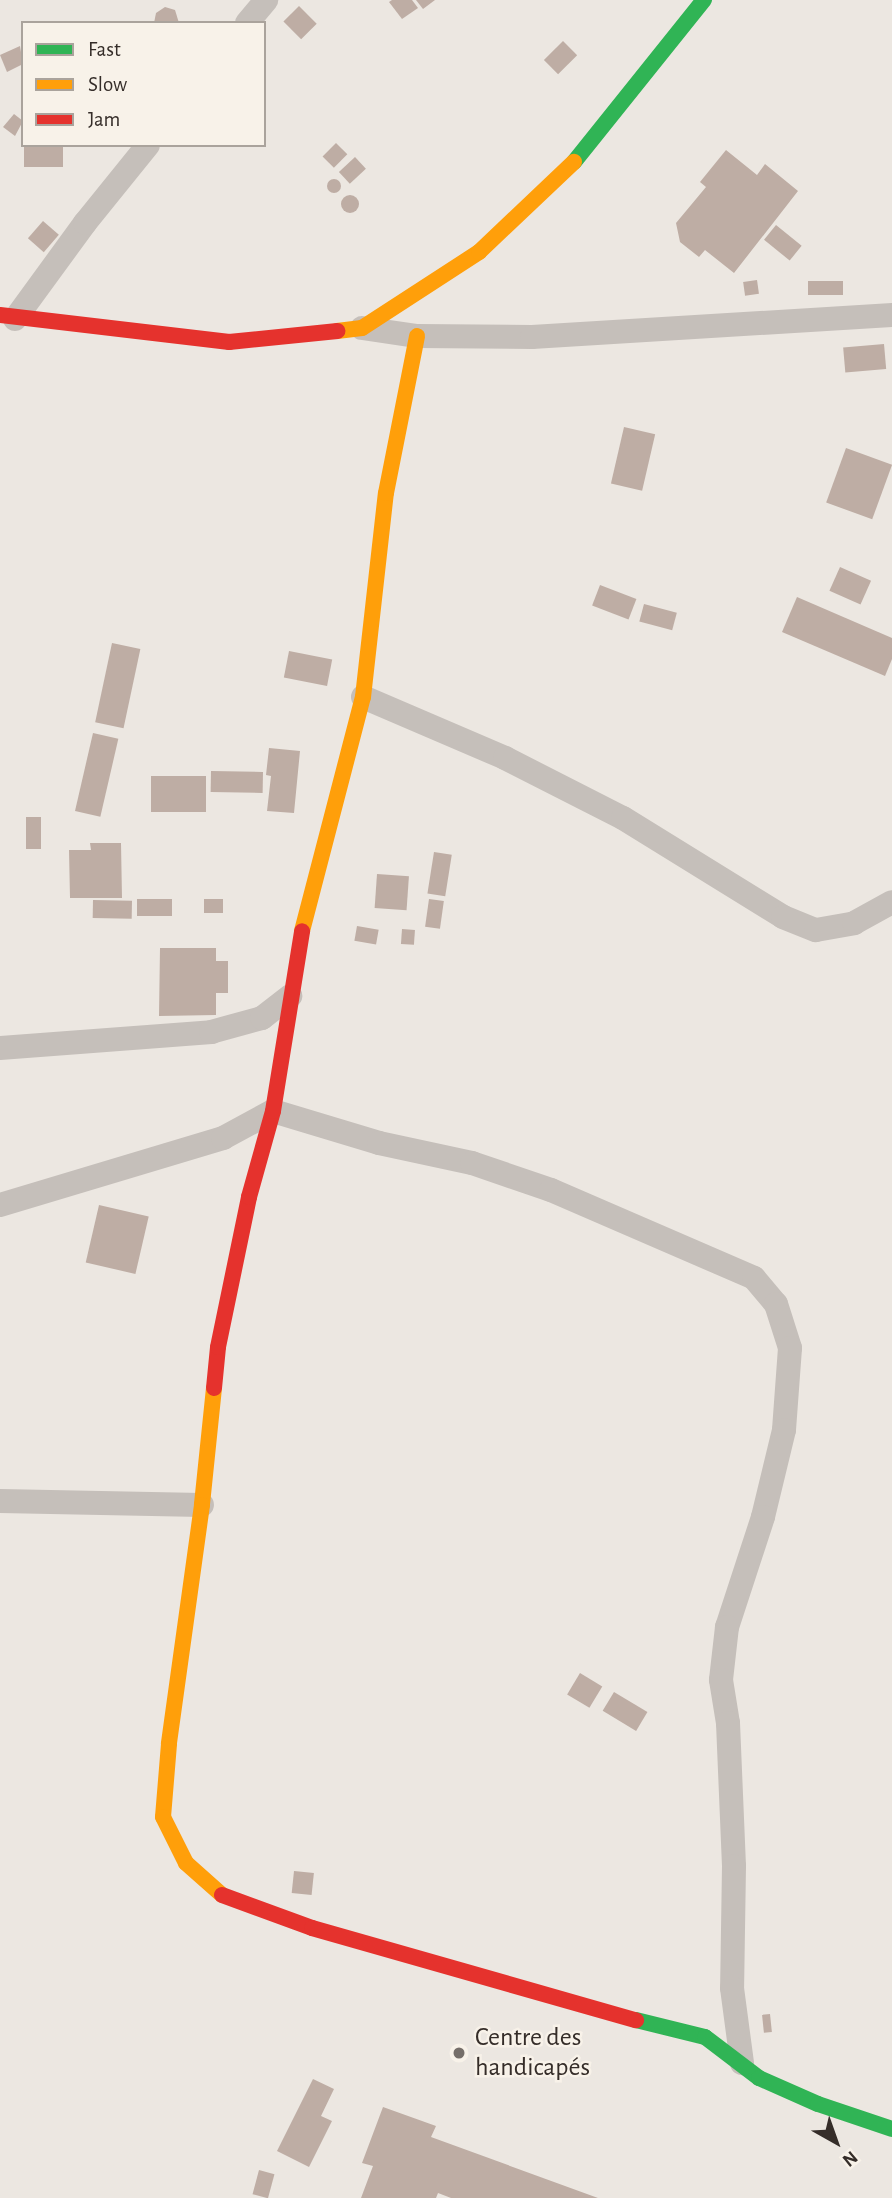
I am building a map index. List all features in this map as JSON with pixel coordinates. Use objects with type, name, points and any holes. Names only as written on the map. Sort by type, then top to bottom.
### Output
[{"type":"street","points":[[249,21],[266,0]]},
{"type":"street","points":[[362,328],[479,252],[577,160],[692,5]]},
{"type":"street","points":[[8,317],[146,147]]},
{"type":"street","points":[[8,317],[229,342],[362,328],[417,336],[532,337],[892,315]]},
{"type":"street","points":[[417,336],[386,493],[363,697],[298,948],[273,1111],[252,1184],[218,1347],[202,1505],[169,1744],[163,1817],[186,1863],[223,1896],[300,1924],[558,2000],[705,2037],[760,2078],[818,2104],[892,2129]]},
{"type":"street","points":[[363,697],[505,758],[612,812],[783,917],[805,926],[816,930],[853,923],[892,902]]},
{"type":"street","points":[[0,1048],[211,1032],[262,1018],[290,996]]},
{"type":"street","points":[[0,1205],[223,1138],[273,1111],[379,1143],[472,1163],[551,1190],[754,1278],[776,1304],[790,1348],[784,1430],[763,1517],[727,1627],[721,1680],[728,1723],[734,1866],[732,1988],[742,2063]]},
{"type":"street","points":[[0,1501],[202,1505]]},
{"type":"building","points":[[412,0],[418,8],[402,19],[389,2]]},
{"type":"building","points":[[416,0],[435,0],[423,9]]},
{"type":"building","points":[[299,6],[317,24],[301,39],[283,22]]},
{"type":"building","points":[[165,7],[175,10],[178,21],[154,21],[156,13]]},
{"type":"building","points":[[563,41],[577,55],[558,74],[544,60]]},
{"type":"building","points":[[20,46],[21,65],[7,72],[0,55]]},
{"type":"building","points":[[14,114],[21,119],[15,136],[3,127]]},
{"type":"building","points":[[336,143],[347,154],[334,168],[323,156]]},
{"type":"building","points":[[24,147],[63,147],[63,167],[24,167]]},
{"type":"building","points":[[726,150],[757,175],[765,164],[798,191],[734,273],[705,250],[699,257],[680,242],[676,223],[706,187],[700,182]]},
{"type":"building","points":[[355,157],[366,169],[350,184],[339,172]]},
{"type":"building","points":[[334,179],[339,181],[339,191],[334,193],[329,191],[327,186],[329,181]]},
{"type":"building","points":[[350,195],[358,200],[359,204],[354,212],[350,213],[342,208],[341,204],[346,196]]},
{"type":"building","points":[[43,221],[59,235],[44,252],[28,238]]},
{"type":"building","points":[[776,225],[802,246],[790,261],[764,240]]},
{"type":"building","points":[[757,280],[759,294],[745,296],[743,282]]},
{"type":"building","points":[[808,281],[843,281],[843,295],[808,295]]},
{"type":"building","points":[[884,344],[886,369],[845,372],[843,348]]},
{"type":"building","points":[[624,427],[655,434],[642,491],[611,484]]},
{"type":"building","points":[[846,448],[892,465],[872,519],[826,503]]},
{"type":"building","points":[[840,567],[871,581],[860,605],[829,591]]},
{"type":"building","points":[[600,585],[636,599],[629,620],[592,606]]},
{"type":"building","points":[[797,597],[892,638],[892,659],[885,676],[782,632]]},
{"type":"building","points":[[644,604],[677,613],[672,630],[639,621]]},
{"type":"building","points":[[112,643],[140,649],[124,728],[95,722]]},
{"type":"building","points":[[289,651],[332,659],[327,686],[284,678]]},
{"type":"building","points":[[93,733],[118,739],[100,817],[75,811]]},
{"type":"building","points":[[269,748],[300,751],[294,813],[267,811],[271,776],[266,775]]},
{"type":"building","points":[[211,771],[263,772],[263,793],[211,792]]},
{"type":"building","points":[[151,776],[206,776],[206,812],[151,812]]},
{"type":"building","points":[[26,817],[41,817],[41,849],[26,849]]},
{"type":"building","points":[[90,843],[121,843],[122,898],[70,898],[69,850],[91,850]]},
{"type":"building","points":[[434,852],[452,855],[445,896],[427,893]]},
{"type":"building","points":[[377,874],[409,876],[407,910],[375,908]]},
{"type":"building","points":[[137,899],[172,899],[172,916],[137,916]]},
{"type":"building","points":[[204,899],[223,899],[223,913],[204,913]]},
{"type":"building","points":[[429,899],[444,901],[440,929],[425,927]]},
{"type":"building","points":[[93,900],[132,901],[132,919],[93,918]]},
{"type":"building","points":[[357,926],[379,930],[376,945],[354,941]]},
{"type":"building","points":[[402,929],[415,930],[414,945],[401,944]]},
{"type":"building","points":[[160,948],[216,948],[216,961],[228,961],[228,993],[216,993],[216,1015],[159,1016]]},
{"type":"building","points":[[99,1205],[149,1216],[135,1274],[86,1262]]},
{"type":"building","points":[[580,1673],[602,1686],[589,1708],[567,1694]]},
{"type":"building","points":[[614,1692],[647,1712],[636,1731],[603,1711]]},
{"type":"building","points":[[294,1871],[314,1873],[312,1895],[292,1893]]},
{"type":"building","points":[[770,2014],[772,2032],[764,2033],[762,2015]]},
{"type":"building","points":[[313,2079],[334,2089],[321,2116],[332,2121],[309,2167],[277,2151]]},
{"type":"building","points":[[383,2107],[436,2126],[431,2137],[598,2198],[451,2198],[438,2193],[436,2198],[361,2198],[373,2166],[362,2163]]},
{"type":"building","points":[[259,2170],[274,2174],[268,2198],[253,2194]]},
{"type":"traffic: fast","points":[[574,162],[704,0]]},
{"type":"traffic: fast","points":[[636,2020],[705,2037],[759,2078],[818,2104],[892,2129]]},
{"type":"traffic: slow","points":[[337,331],[362,328],[479,252],[574,162]]},
{"type":"traffic: slow","points":[[302,931],[363,697],[386,493],[417,336]]},
{"type":"traffic: slow","points":[[214,1388],[202,1505],[169,1744],[163,1817],[186,1863],[222,1895]]},
{"type":"traffic: jam","points":[[0,315],[229,342],[337,331]]},
{"type":"traffic: jam","points":[[214,1388],[218,1347],[249,1197],[273,1111],[302,931]]},
{"type":"traffic: jam","points":[[222,1895],[312,1928],[636,2020]]},
{"type":"place","name":"Centre des handicapés","points":[[459,2053]]}]
